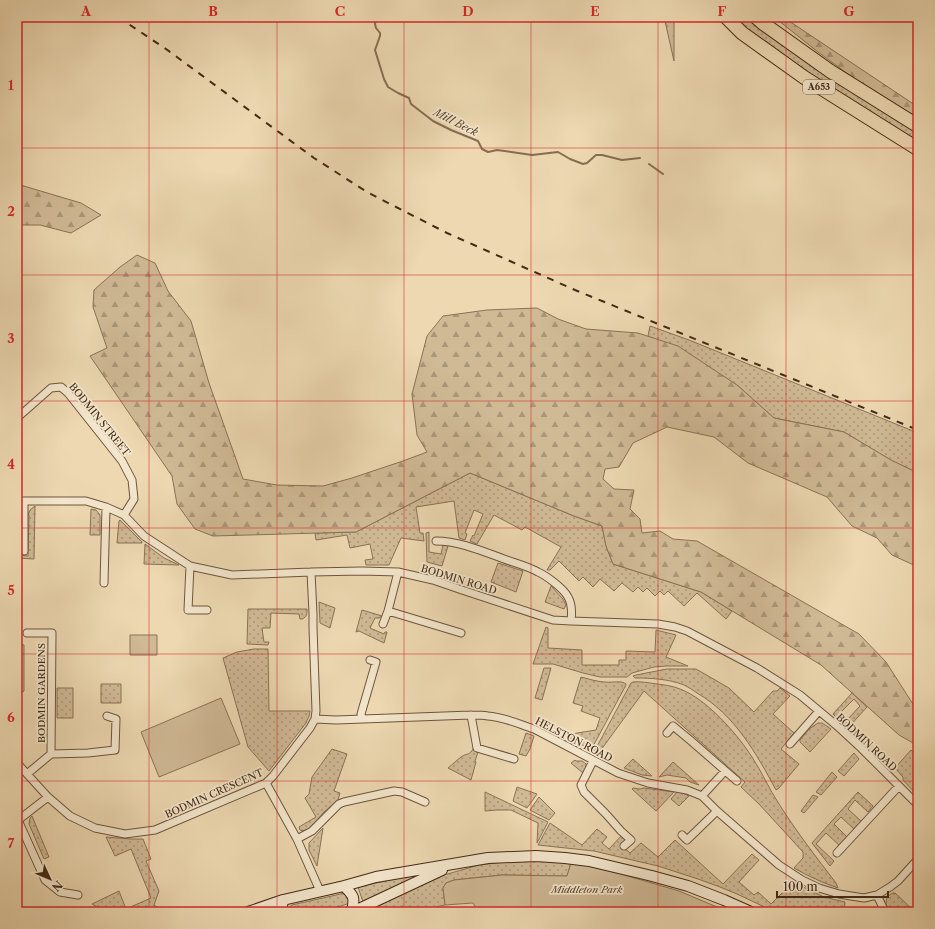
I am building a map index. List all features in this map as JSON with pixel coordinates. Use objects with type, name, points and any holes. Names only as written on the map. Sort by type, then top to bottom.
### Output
[{"type":"highway","name":"A653","points":[[726,17],[742,33],[805,78],[918,149]]},
{"type":"highway","name":"A653","points":[[756,17],[830,71],[918,126]]},
{"type":"street","name":"BODMIN STREET","points":[[17,418],[51,388],[61,387],[68,393],[122,462],[132,480],[134,500],[124,515]]},
{"type":"street","name":"BODMIN ROAD","points":[[21,501],[86,501],[106,507],[124,515],[148,539],[190,566],[232,575],[362,571],[398,572],[433,580],[553,620],[658,624],[687,631],[757,668],[800,695],[861,748],[918,805]]},
{"type":"street","points":[[21,501],[24,551]]},
{"type":"street","points":[[104,584],[106,507]]},
{"type":"street","points":[[436,541],[447,541],[466,545],[537,571],[552,581],[568,597],[571,604],[571,621]]},
{"type":"street","points":[[190,566],[188,610],[207,610]]},
{"type":"street","points":[[311,572],[316,711],[315,720]]},
{"type":"street","points":[[383,624],[388,611],[398,572]]},
{"type":"street","points":[[388,611],[461,633]]},
{"type":"street","name":"BODMIN GARDENS","points":[[27,633],[52,634],[51,754]]},
{"type":"street","points":[[362,719],[361,714],[376,662],[370,660]]},
{"type":"street","points":[[790,744],[819,711]]},
{"type":"street","points":[[472,715],[478,748],[514,760]]},
{"type":"street","name":"HELSTON ROAD","points":[[315,720],[472,715],[502,718],[534,729],[618,774],[648,783],[687,790],[702,796],[717,811],[788,872],[819,888],[839,894],[864,898],[877,895],[898,881],[918,859]]},
{"type":"street","points":[[27,774],[51,754],[88,753],[115,750],[116,719],[107,716]]},
{"type":"street","name":"BODMIN CRESCENT","points":[[17,762],[48,797],[70,816],[96,828],[125,834],[155,830],[266,783],[287,758],[315,720]]},
{"type":"street","points":[[667,733],[673,726],[737,781]]},
{"type":"street","points":[[593,761],[581,785],[584,792],[631,840],[624,846]]},
{"type":"street","points":[[702,796],[724,771]]},
{"type":"street","points":[[266,783],[297,839],[320,891]]},
{"type":"street","points":[[837,853],[899,786]]},
{"type":"street","points":[[297,839],[312,831],[339,804],[344,802],[394,791],[402,792],[425,802]]},
{"type":"street","points":[[48,797],[18,821],[45,880],[60,892],[78,895]]},
{"type":"street","points":[[682,835],[688,840],[717,811]]},
{"type":"street","points":[[248,912],[283,900],[376,877],[488,858],[531,856],[589,861],[640,873],[688,886],[751,912]]},
{"type":"street","points":[[350,912],[388,896],[453,865]]},
{"type":"street","points":[[344,886],[352,894],[354,901],[350,912]]},
{"type":"street","points":[[877,895],[885,912]]},
{"type":"street","points":[[281,912],[283,900]]},
{"type":"green space","points":[[664,17],[674,17],[674,61],[665,21]]},
{"type":"green space","points":[[733,17],[748,17],[809,64],[918,134],[918,146],[792,67]]},
{"type":"green space","points":[[774,17],[783,17],[918,107],[918,118],[848,74]]},
{"type":"green space","points":[[17,184],[81,203],[101,215],[71,233],[40,225],[17,225]]},
{"type":"green space","points":[[137,255],[155,263],[168,291],[191,321],[209,383],[243,479],[277,485],[323,486],[352,478],[427,452],[417,435],[412,394],[427,336],[443,316],[487,310],[537,308],[558,319],[586,329],[638,333],[678,346],[737,385],[774,418],[844,432],[891,460],[918,473],[918,567],[892,555],[877,538],[852,526],[827,497],[748,463],[714,437],[667,427],[633,443],[619,467],[605,469],[603,479],[614,489],[634,490],[630,509],[640,519],[642,533],[660,531],[673,539],[697,541],[859,634],[886,662],[918,712],[918,739],[913,743],[899,735],[821,665],[701,592],[613,564],[606,546],[602,526],[470,473],[356,532],[213,536],[195,529],[177,504],[172,476],[90,356],[107,348],[93,307],[94,290],[120,267]]},
{"type":"green space","points":[[650,326],[689,340],[918,433],[918,473],[892,461],[844,432],[774,418],[737,385],[648,336]]},
{"type":"green space","points":[[470,473],[602,526],[606,546],[613,564],[701,592],[732,611],[726,619],[697,593],[684,606],[668,591],[664,595],[660,591],[655,596],[647,588],[643,592],[638,587],[633,592],[622,583],[614,591],[600,579],[593,587],[583,577],[579,581],[559,561],[550,570],[547,570],[561,547],[525,527],[522,530],[494,515],[477,544],[470,541],[473,535],[474,536],[483,514],[474,510],[465,533],[467,534],[465,540],[459,538],[454,501],[416,507],[420,533],[423,533],[424,541],[401,538],[389,565],[366,565],[365,560],[373,559],[370,544],[350,548],[347,535],[316,540],[315,533],[356,532]]},
{"type":"green space","points":[[35,506],[34,559],[17,558],[17,508],[21,511],[20,555],[28,556],[28,515],[30,510]]},
{"type":"green space","points":[[91,509],[96,510],[100,515],[100,535],[90,535]]},
{"type":"green space","points":[[120,520],[142,542],[142,543],[117,543]]},
{"type":"green space","points":[[429,532],[429,552],[441,554],[443,545],[448,546],[442,566],[427,562],[426,533]]},
{"type":"green space","points":[[145,544],[164,558],[179,565],[144,564]]},
{"type":"green space","points":[[498,563],[523,571],[516,592],[491,582]]},
{"type":"green space","points":[[551,586],[563,599],[566,605],[564,609],[545,602]]},
{"type":"green space","points":[[319,602],[335,608],[330,628],[320,623]]},
{"type":"green space","points":[[248,609],[307,609],[307,612],[306,616],[302,619],[300,619],[299,614],[271,613],[270,628],[262,628],[264,642],[269,642],[268,645],[247,644]]},
{"type":"green space","points":[[362,610],[382,616],[375,618],[370,628],[384,634],[387,632],[384,643],[359,631],[356,632]]},
{"type":"green space","points":[[17,627],[20,627],[19,644],[24,645],[24,691],[17,696]]},
{"type":"green space","points":[[546,627],[548,628],[548,648],[582,650],[582,665],[619,665],[619,660],[626,660],[626,651],[655,652],[656,630],[676,635],[666,657],[688,666],[654,667],[632,673],[627,677],[600,677],[553,664],[533,664]]},
{"type":"green space","points":[[130,635],[157,635],[157,655],[130,655]]},
{"type":"green space","points":[[254,649],[268,649],[269,711],[310,711],[306,723],[269,771],[248,747],[223,658],[237,652]]},
{"type":"green space","points":[[544,668],[551,668],[542,700],[535,698]]},
{"type":"green space","points":[[667,669],[696,669],[729,688],[754,712],[773,691],[777,691],[780,688],[790,696],[773,714],[794,733],[781,749],[799,764],[779,788],[776,790],[761,762],[743,736],[723,712],[710,702],[684,685],[672,681],[635,678],[633,676]]},
{"type":"green space","points":[[581,677],[601,682],[623,682],[626,684],[591,750],[565,735],[596,730],[600,718],[581,711],[583,706],[573,703]]},
{"type":"green space","points":[[631,683],[672,686],[680,689],[701,701],[730,728],[746,748],[786,814],[806,844],[836,883],[838,888],[794,868],[803,858],[803,852],[759,804],[741,787],[745,782],[644,691],[598,754],[594,752]]},
{"type":"green space","points":[[101,684],[121,684],[121,703],[101,703]]},
{"type":"green space","points":[[57,688],[73,688],[73,718],[57,718]]},
{"type":"green space","points":[[852,693],[867,707],[848,728],[842,722],[846,718],[848,719],[860,706],[854,699],[841,712],[842,714],[838,719],[833,714]]},
{"type":"green space","points":[[221,698],[240,744],[159,777],[141,732]]},
{"type":"green space","points":[[818,723],[822,723],[831,729],[810,752],[800,742],[800,740],[809,729]]},
{"type":"green space","points":[[526,733],[534,736],[526,756],[519,754]]},
{"type":"green space","points":[[474,747],[478,752],[471,780],[448,768],[461,757],[470,753]]},
{"type":"green space","points":[[332,749],[347,754],[334,791],[340,793],[338,800],[324,812],[309,829],[302,831],[299,827],[316,817],[305,798],[309,794],[312,777]]},
{"type":"green space","points":[[911,750],[918,758],[918,796],[903,780],[903,777],[895,768]]},
{"type":"green space","points":[[854,753],[859,759],[844,776],[838,771]]},
{"type":"green space","points":[[633,759],[652,776],[642,775],[624,768]]},
{"type":"green space","points":[[575,760],[582,761],[586,764],[586,770],[583,773],[571,763]]},
{"type":"green space","points":[[673,762],[699,785],[690,782],[686,778],[667,775],[659,777]]},
{"type":"green space","points":[[832,772],[837,777],[821,795],[816,792]]},
{"type":"green space","points":[[517,787],[537,794],[527,808],[513,801]]},
{"type":"green space","points":[[632,789],[674,792],[656,811]]},
{"type":"green space","points":[[485,792],[548,822],[537,843],[538,823],[511,810],[485,811]]},
{"type":"green space","points":[[677,792],[689,796],[679,806],[671,799]]},
{"type":"green space","points":[[858,792],[873,806],[868,812],[855,800],[848,809],[862,822],[855,830],[841,817],[834,824],[848,838],[840,846],[826,833],[816,844],[834,861],[830,866],[812,843]]},
{"type":"green space","points":[[813,795],[818,797],[804,813],[801,811]]},
{"type":"green space","points":[[539,797],[555,813],[549,820],[530,810]]},
{"type":"green space","points":[[32,816],[49,857],[44,859],[29,824]]},
{"type":"green space","points":[[550,823],[582,845],[597,829],[607,837],[602,843],[609,849],[624,833],[628,837],[621,845],[630,853],[641,843],[658,857],[675,840],[723,884],[752,854],[759,860],[739,882],[754,895],[758,892],[771,904],[793,882],[824,897],[845,902],[844,912],[775,912],[720,887],[658,866],[594,851],[538,845]]},
{"type":"green space","points":[[323,828],[317,866],[309,850],[309,843]]},
{"type":"green space","points":[[106,837],[143,839],[151,859],[146,861],[159,891],[154,905],[164,912],[105,912],[92,904],[119,891],[126,909],[151,898],[131,849],[115,856]]},
{"type":"green space","points":[[513,861],[571,863],[567,876],[502,875],[454,880],[446,883],[443,888],[445,905],[412,912],[365,912],[444,875],[479,865]]},
{"type":"green space","name":"Middleton Park","points":[[571,863],[594,866],[679,891],[729,912],[478,912],[473,903],[445,905],[443,888],[446,883],[454,880],[502,875],[567,876]]},
{"type":"green space","points":[[419,874],[419,876],[363,902],[358,887]]},
{"type":"green space","points":[[345,893],[348,895],[349,903],[347,904],[321,912],[287,912],[288,908],[292,905]]},
{"type":"green space","points":[[893,893],[895,893],[912,909],[909,912],[889,912],[886,901]]},
{"type":"waterway","name":"Mill Beck","points":[[376,17],[375,24],[380,36],[375,50],[388,87],[409,98],[411,104],[433,121],[478,141],[482,149],[488,152],[497,150],[532,155],[558,152],[583,164],[587,163],[596,155],[622,160],[640,158]]},
{"type":"waterway","name":"Mill Beck","points":[[649,164],[663,174]]},
{"type":"railway","points":[[118,17],[166,49],[314,158],[367,192],[394,206],[447,233],[575,290],[918,430]]}]
